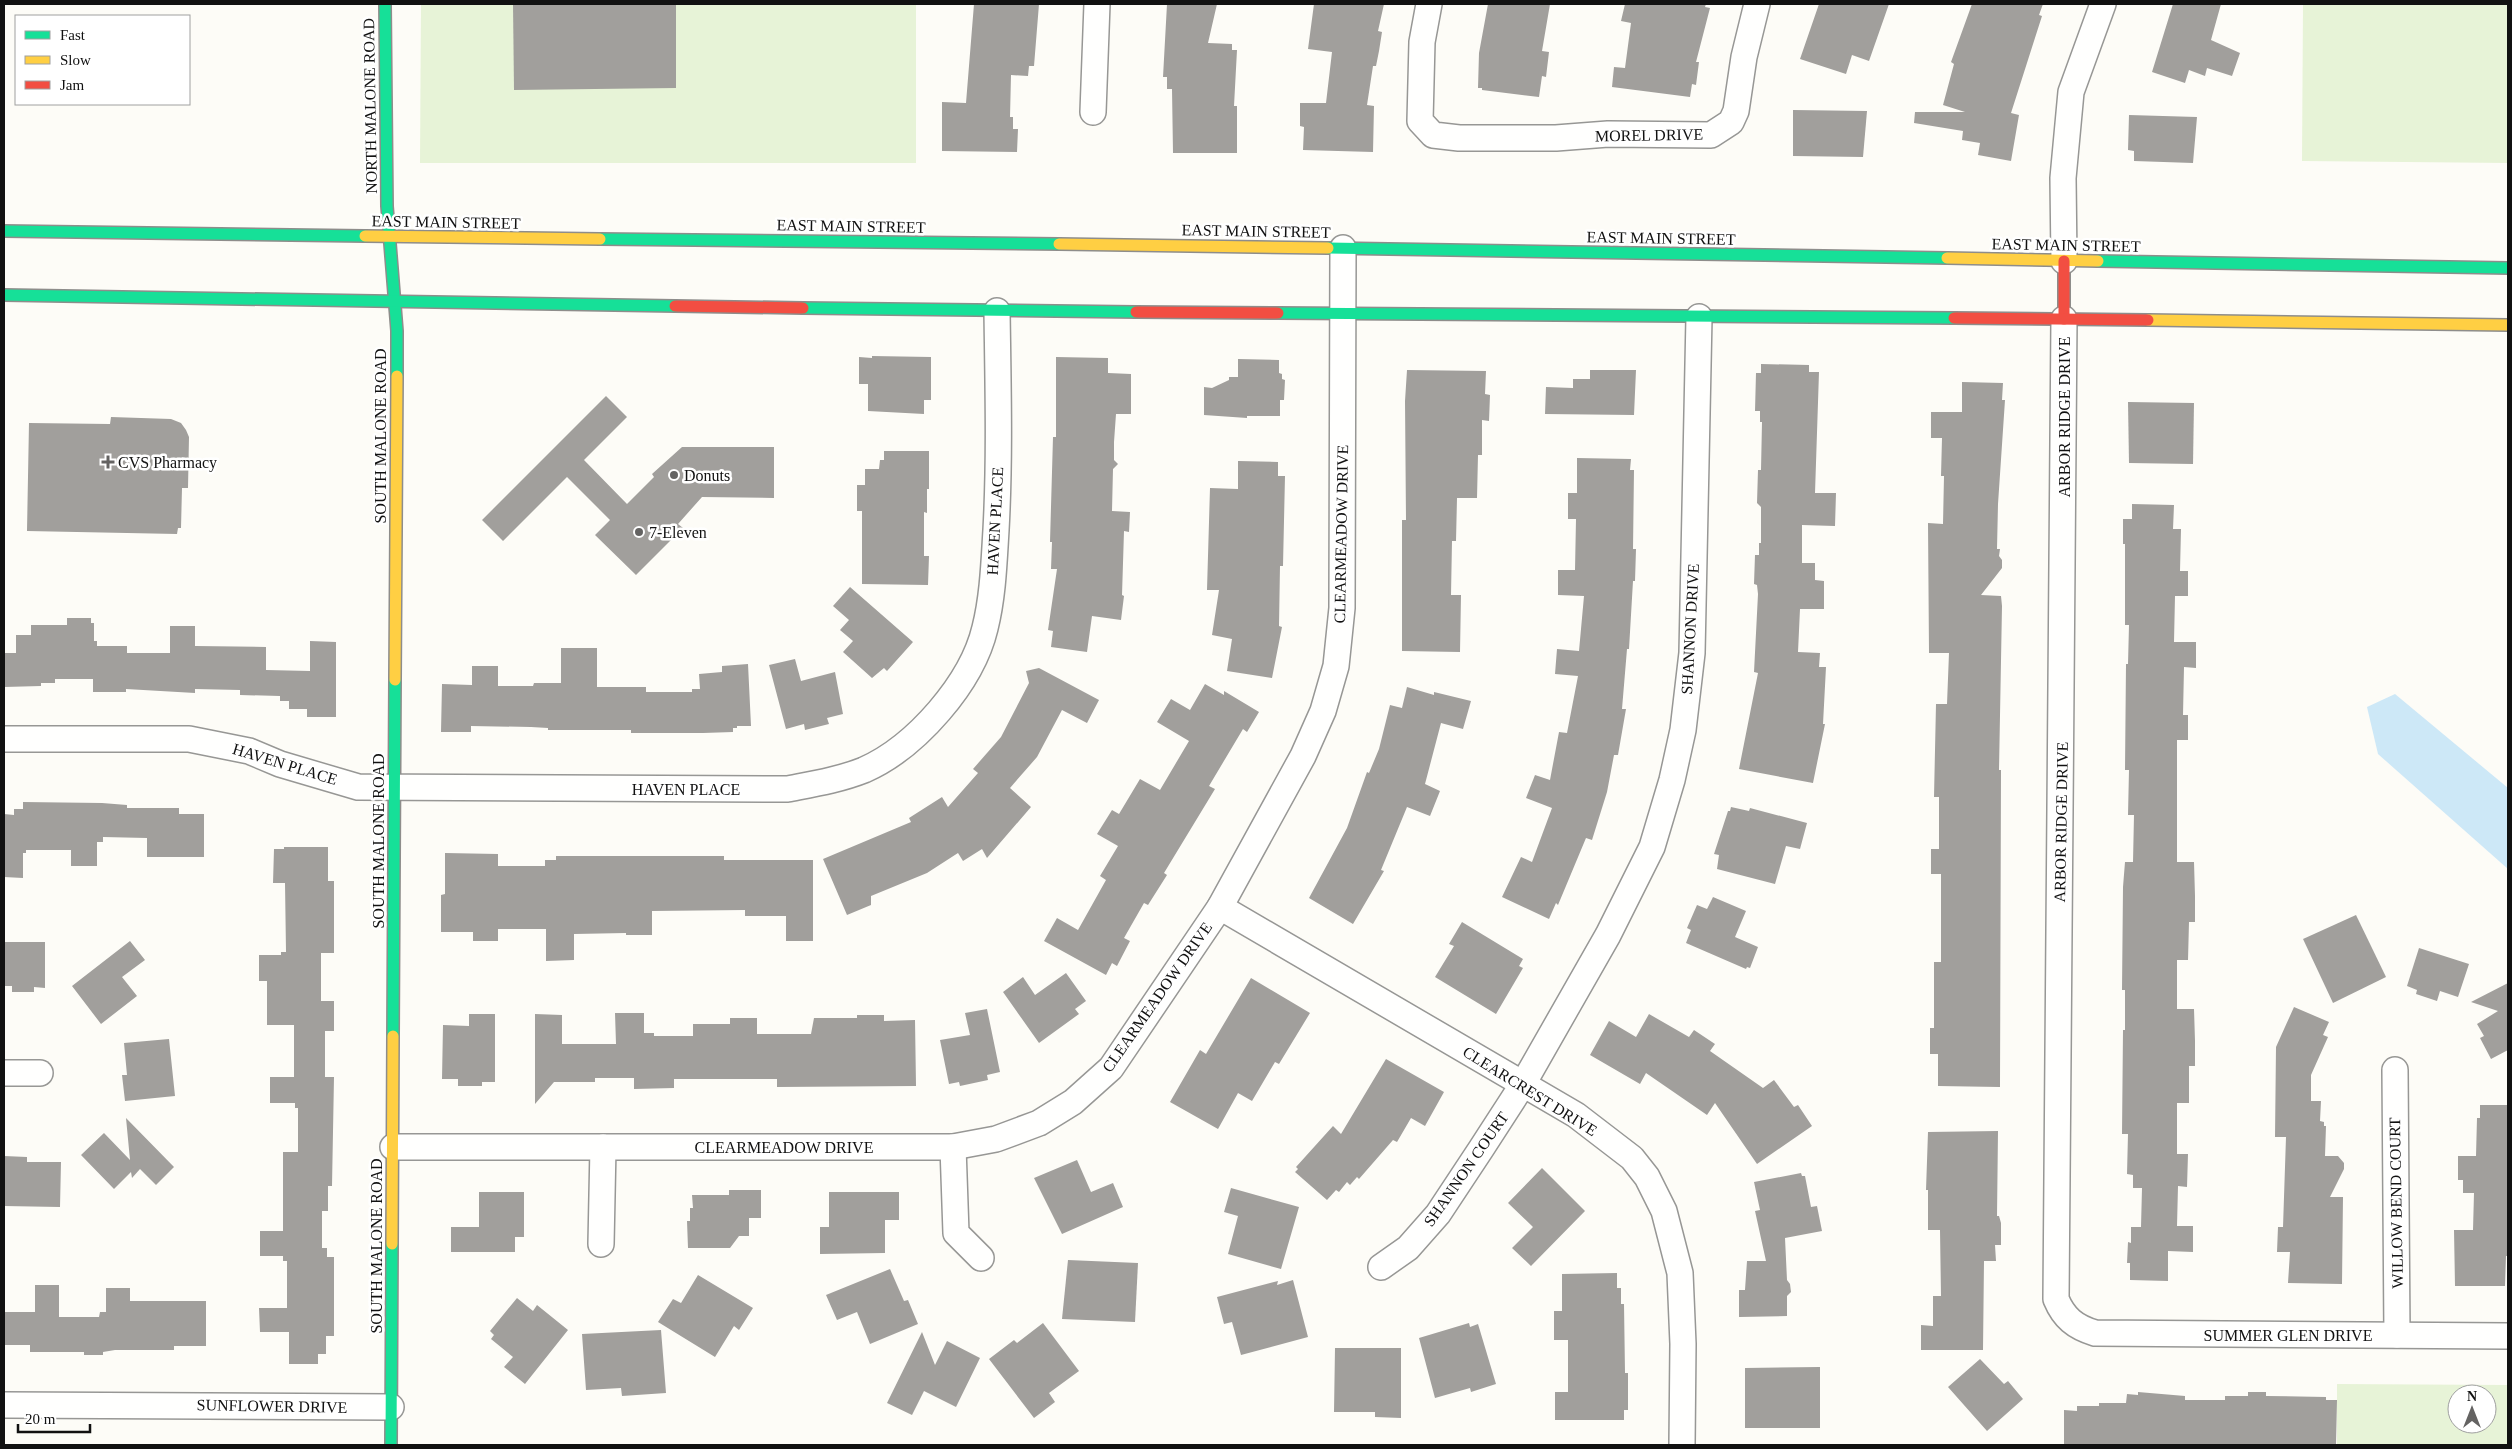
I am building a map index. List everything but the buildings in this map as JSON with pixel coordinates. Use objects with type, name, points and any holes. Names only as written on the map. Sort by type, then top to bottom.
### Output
[{"type":"main road","name":"NORTH MALONE ROAD","points":[[385,4],[387,206],[390,238]]},
{"type":"main road","name":"EAST MAIN STREET","points":[[4,231],[390,238],[1343,248],[2508,268]]},
{"type":"main road","name":"SOUTH MALONE ROAD","points":[[390,238],[397,341],[391,1445]]},
{"type":"main road","points":[[2064,261],[2064,319]]},
{"type":"main road","points":[[4,295],[997,311],[2064,319],[2508,325]]},
{"type":"street","points":[[1093,112],[1097,4]]},
{"type":"street","name":"MOREL DRIVE","points":[[1428,4],[1422,42],[1419,112],[1420,121],[1426,129],[1442,138],[1556,138],[1608,134],[1711,135],[1731,122],[1736,111],[1744,57],[1757,4]]},
{"type":"street","points":[[2064,261],[2063,178],[2071,92],[2103,4]]},
{"type":"street","name":"CLEARMEADOW DRIVE","points":[[393,1147],[953,1147],[996,1139],[1039,1123],[1073,1102],[1111,1068],[1220,906],[1303,756],[1323,711],[1336,666],[1342,608],[1343,248]]},
{"type":"street","name":"HAVEN PLACE","points":[[4,739],[189,739],[249,751],[280,764],[358,787],[787,789],[839,779],[865,769],[906,744],[949,699],[965,676],[985,628],[994,568],[997,507],[997,311]]},
{"type":"street","name":"SHANNON DRIVE","points":[[1523,1084],[1608,934],[1652,848],[1672,780],[1683,730],[1692,653],[1699,316]]},
{"type":"street","name":"ARBOR RIDGE DRIVE","points":[[2064,319],[2056,1299],[2062,1312],[2070,1322]]},
{"type":"street","name":"CLEARCREST DRIVE","points":[[1220,906],[1576,1115],[1632,1158],[1647,1177],[1664,1211],[1680,1273],[1682,1445]]},
{"type":"street","name":"WILLOW BEND COURT","points":[[2395,1070],[2397,1335]]},
{"type":"street","points":[[4,1073],[40,1073]]},
{"type":"street","name":"SHANNON COURT","points":[[1381,1267],[1408,1248],[1438,1214],[1523,1084]]},
{"type":"street","points":[[601,1244],[603,1147]]},
{"type":"street","points":[[953,1147],[956,1232],[981,1258]]},
{"type":"street","name":"SUMMER GLEN DRIVE","points":[[2070,1322],[2095,1333],[2508,1336]]},
{"type":"street","name":"SUNFLOWER DRIVE","points":[[4,1405],[391,1408]]},
{"type":"green space","points":[[421,4],[916,4],[916,163],[420,163]]},
{"type":"green space","points":[[2303,4],[2508,4],[2508,163],[2302,161]]},
{"type":"green space","points":[[2337,1384],[2447,1385],[2447,1434],[2497,1434],[2497,1385],[2508,1385],[2508,1445],[2337,1445]]},
{"type":"water","points":[[2395,694],[2508,788],[2508,869],[2378,754],[2367,707]]},
{"type":"traffic: fast","points":[[385,4],[387,206],[397,331],[397,376]]},
{"type":"traffic: fast","points":[[4,231],[365,236]]},
{"type":"traffic: fast","points":[[600,239],[1059,244]]},
{"type":"traffic: fast","points":[[1328,248],[1947,258]]},
{"type":"traffic: fast","points":[[2098,261],[2508,268]]},
{"type":"traffic: fast","points":[[4,295],[675,306]]},
{"type":"traffic: fast","points":[[803,308],[1136,312]]},
{"type":"traffic: fast","points":[[1278,313],[1954,318]]},
{"type":"traffic: fast","points":[[393,1036],[395,680]]},
{"type":"traffic: fast","points":[[391,1445],[392,1244]]},
{"type":"traffic: slow","points":[[365,236],[600,239]]},
{"type":"traffic: slow","points":[[1059,244],[1328,248]]},
{"type":"traffic: slow","points":[[1947,258],[2098,261]]},
{"type":"traffic: slow","points":[[2148,320],[2508,325]]},
{"type":"traffic: slow","points":[[395,680],[397,376]]},
{"type":"traffic: slow","points":[[392,1244],[393,1036]]},
{"type":"traffic: jam","points":[[2064,261],[2064,319]]},
{"type":"traffic: jam","points":[[675,306],[803,308]]},
{"type":"traffic: jam","points":[[1136,312],[1278,313]]},
{"type":"traffic: jam","points":[[1954,318],[2148,320]]},
{"type":"place","name":"CVS Pharmacy","points":[[108,462]]},
{"type":"place","name":"Donuts","points":[[674,475]]},
{"type":"place","name":"7-Eleven","points":[[639,532]]}]
